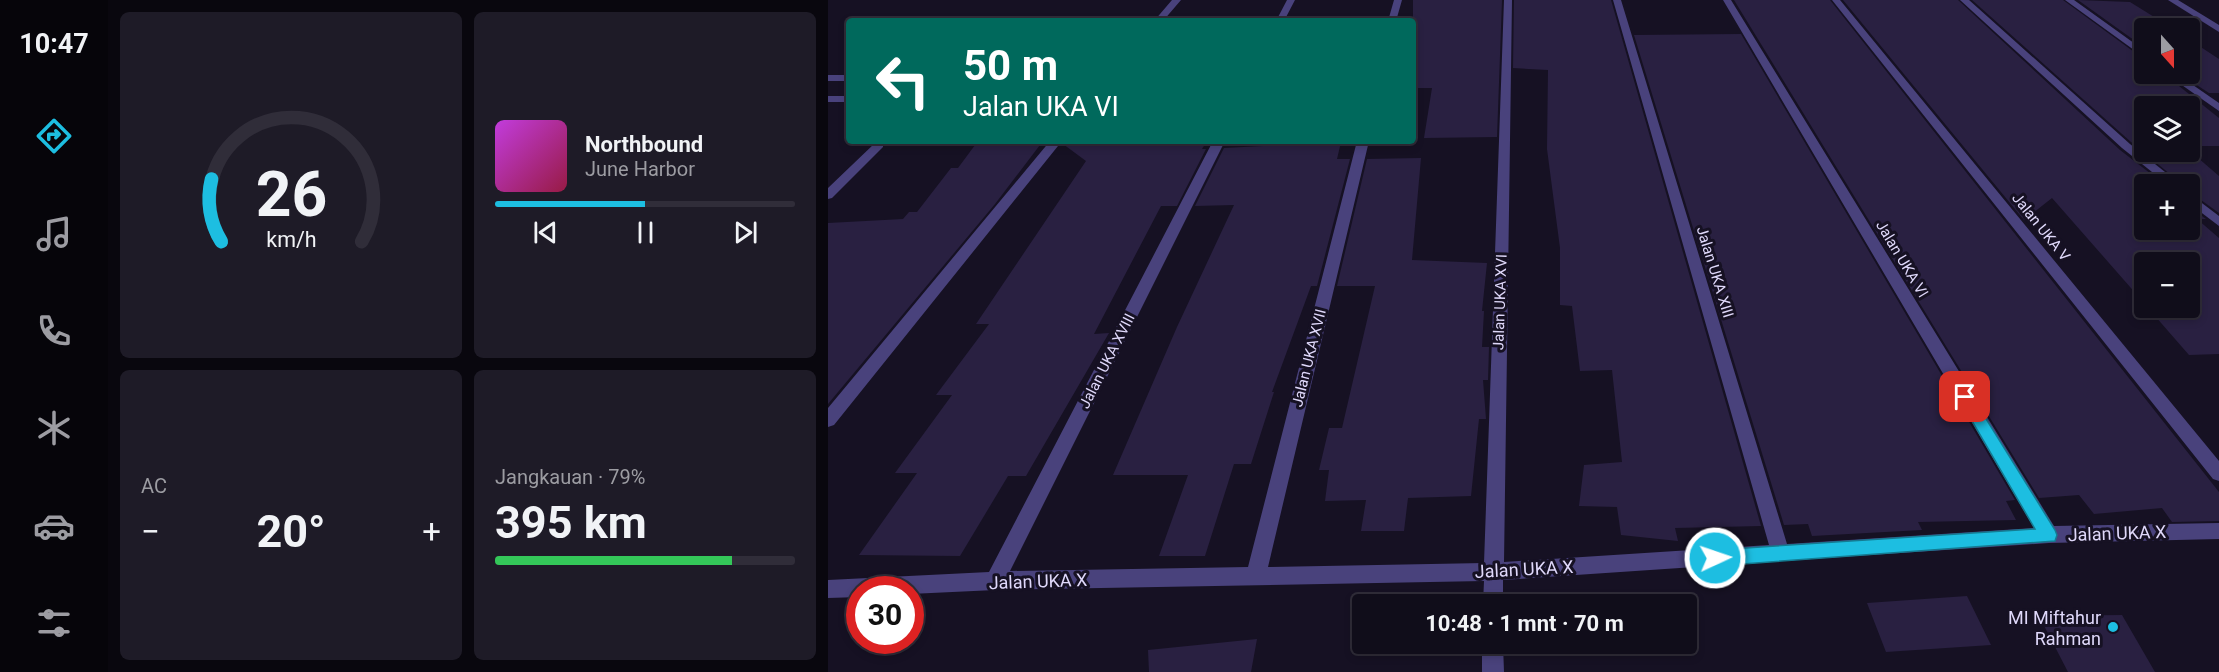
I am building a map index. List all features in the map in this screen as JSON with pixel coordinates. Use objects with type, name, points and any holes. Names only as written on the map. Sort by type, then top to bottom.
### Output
[{"type":"street","points":[[1161,18],[1177,0]]},
{"type":"street","points":[[1282,18],[1291,0]]},
{"type":"street","points":[[1393,18],[1398,0]]},
{"type":"street","name":"Jalan UKA XVI","points":[[1493,594],[1508,0]]},
{"type":"street","name":"Jalan UKA XIII","points":[[1617,0],[1781,554]]},
{"type":"street","name":"Jalan UKA VI","points":[[1727,0],[2049,535]]},
{"type":"street","name":"Jalan UKA V","points":[[1836,0],[2219,474]]},
{"type":"street","points":[[1964,0],[2126,146],[2161,174]]},
{"type":"street","points":[[2069,0],[2134,47]]},
{"type":"street","points":[[2172,0],[2219,29]]},
{"type":"street","points":[[828,78],[846,78]]},
{"type":"street","points":[[2185,84],[2219,108]]},
{"type":"street","points":[[830,99],[846,99]]},
{"type":"street","points":[[828,420],[1054,144]]},
{"type":"street","name":"Jalan UKA XVIII","points":[[995,581],[1217,144]]},
{"type":"street","name":"Jalan UKA XVII","points":[[1256,575],[1362,144]]},
{"type":"street","points":[[828,195],[879,145]]},
{"type":"street","points":[[2200,206],[2219,222]]},
{"type":"street","name":"Jalan UKA X","points":[[828,590],[995,581],[1493,572],[2049,535],[2219,531]]},
{"type":"street","points":[[1493,654],[1493,672]]},
{"type":"building","points":[[1413,0],[1502,0],[1497,137],[1424,138],[1432,88],[1416,88],[1416,18],[1413,18]]},
{"type":"building","points":[[1514,0],[1611,0],[1761,526],[1675,528],[1678,541],[1621,535],[1617,507],[1579,506],[1584,465],[1622,462],[1612,370],[1580,371],[1572,306],[1560,305],[1560,248],[1547,149],[1548,70],[1513,68]]},
{"type":"building","points":[[1734,0],[1830,0],[2219,492],[2219,521],[2172,522],[2162,508],[2094,514],[2079,495],[2039,498]]},
{"type":"building","points":[[1843,0],[1958,0],[2120,150],[2151,174],[2134,174],[2134,240],[2200,240],[2200,222],[2219,238],[2219,354],[2189,355],[2157,318],[2200,318],[2200,252],[2134,252],[2134,291],[2052,198],[2024,220]]},
{"type":"building","points":[[1972,0],[2063,0],[2134,52],[2134,84],[2176,84],[2192,96],[2134,96],[2134,144]]},
{"type":"building","points":[[2078,0],[2130,2],[2156,18],[2134,18],[2134,40]]},
{"type":"building","points":[[1741,34],[2015,500],[2006,501],[2016,520],[1918,522],[1922,530],[1812,536],[1808,524],[1784,525],[1634,35]]},
{"type":"building","points":[[2200,47],[2219,59],[2219,93],[2209,93],[2195,84],[2200,84]]},
{"type":"building","points":[[2200,103],[2219,118],[2219,146],[2200,146]]},
{"type":"building","points":[[976,144],[1041,144],[995,204],[828,404],[828,223],[903,219],[909,212],[917,212],[951,168],[958,168]]},
{"type":"building","points":[[1063,144],[1205,144],[1202,149],[1206,149],[1177,206],[1161,206],[1094,334],[1109,333],[1026,476],[1008,476],[960,556],[859,555],[917,473],[895,473],[952,395],[936,395],[989,324],[976,324],[1086,161]]},
{"type":"building","points":[[1341,144],[1337,159],[1350,159],[1317,286],[1311,286],[1272,392],[1274,392],[1251,464],[1234,464],[1205,556],[1159,556],[1188,475],[1113,475],[1177,327],[1234,205],[1195,206],[1224,148]]},
{"type":"building","points":[[1421,158],[1412,260],[1487,263],[1482,311],[1484,311],[1482,347],[1489,347],[1488,380],[1483,380],[1486,419],[1479,419],[1471,496],[1408,498],[1404,531],[1361,531],[1366,500],[1325,501],[1329,470],[1319,470],[1329,428],[1342,428],[1375,286],[1337,286],[1367,159]]},
{"type":"building","points":[[2200,160],[2219,176],[2219,213],[2200,199],[2200,174],[2170,174],[2155,162],[2200,162]]},
{"type":"building","points":[[1967,596],[1991,645],[1886,652],[1867,603]]},
{"type":"building","points":[[2122,615],[2155,672],[2068,672],[2039,616]]},
{"type":"building","points":[[1257,639],[1251,672],[1149,672],[1148,650]]},
{"type":"place","name":"MI Miftahur Rahman","points":[[2113,627]]},
{"type":"route","points":[[1715,558],[2049,535],[1965,397]]}]
